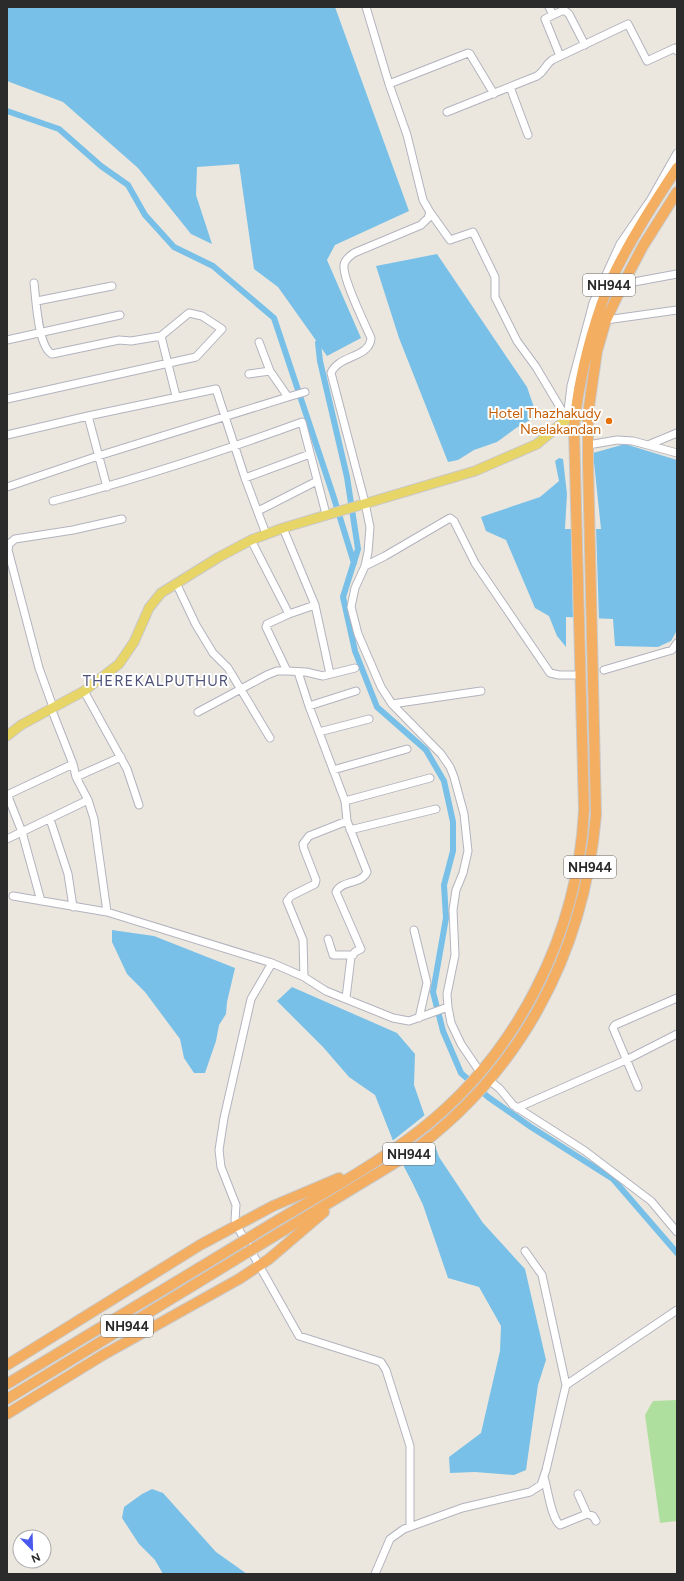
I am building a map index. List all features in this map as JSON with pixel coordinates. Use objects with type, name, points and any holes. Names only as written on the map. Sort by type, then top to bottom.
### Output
[{"type":"highway","name":"NH944","points":[[7,1384],[374,1162],[430,1122],[478,1074],[514,1027],[539,983],[558,941],[571,897],[581,847],[584,816],[574,427],[571,417],[597,318],[611,279],[632,240],[677,168]]},
{"type":"highway","name":"NH944","points":[[7,1399],[407,1155],[437,1132],[476,1095],[502,1065],[525,1031],[551,986],[568,948],[574,928],[588,875],[594,835],[596,801],[589,526],[588,414],[596,351],[606,320],[623,284],[643,246],[677,192]]},
{"type":"highway","points":[[7,1365],[160,1269],[236,1224],[320,1185],[360,1170]]},
{"type":"highway","points":[[7,1414],[103,1355],[239,1280],[259,1266],[359,1185]]},
{"type":"main road","points":[[7,736],[21,725],[84,690],[119,664],[134,642],[149,608],[161,593],[219,557],[251,540],[283,528],[329,513],[475,471],[537,444],[571,417],[588,414]]},
{"type":"street","points":[[366,7],[388,84],[407,135],[423,200],[450,240],[473,232],[495,277],[495,297],[517,341],[571,417]]},
{"type":"street","points":[[550,7],[553,15]]},
{"type":"street","points":[[560,56],[544,19],[564,10],[569,14],[585,46]]},
{"type":"street","points":[[447,112],[538,76],[544,71],[547,64],[560,56],[585,46],[628,24],[647,61],[675,48],[677,51]]},
{"type":"street","points":[[388,84],[468,53],[494,94]]},
{"type":"street","points":[[510,87],[528,135]]},
{"type":"street","points":[[571,417],[572,386],[593,303],[620,244],[651,199],[677,153]]},
{"type":"street","points":[[430,212],[428,218],[421,225],[354,253],[347,258],[344,264],[344,272],[371,338],[371,342],[367,349],[333,368],[332,373],[362,504],[370,527],[365,566],[355,588],[351,607],[358,634],[381,687],[392,704],[441,754],[450,766],[464,814],[468,851],[463,873],[456,890],[453,910],[456,955],[444,1008],[478,1074]]},
{"type":"street","points":[[623,284],[677,274]]},
{"type":"street","points":[[7,399],[196,357],[222,329],[202,316],[189,313],[161,336],[131,341],[119,340],[52,354],[46,350],[40,333],[34,283]]},
{"type":"street","points":[[37,301],[112,286]]},
{"type":"street","points":[[606,320],[639,317],[677,310]]},
{"type":"street","points":[[7,340],[120,315]]},
{"type":"street","points":[[161,336],[176,396]]},
{"type":"street","points":[[259,342],[270,371],[288,397]]},
{"type":"street","points":[[249,374],[270,371]]},
{"type":"street","points":[[7,435],[176,396],[216,389],[245,478],[266,534]]},
{"type":"street","points":[[7,487],[98,456],[305,392]]},
{"type":"street","points":[[88,416],[107,487]]},
{"type":"street","points":[[53,502],[107,487],[235,446],[302,422],[317,481],[329,513]]},
{"type":"street","points":[[648,445],[677,433]]},
{"type":"street","points":[[588,445],[617,440],[633,441],[677,453]]},
{"type":"street","points":[[245,478],[310,454]]},
{"type":"street","points":[[258,511],[317,481]]},
{"type":"street","points":[[365,566],[450,518],[454,521],[474,563],[550,673],[559,675],[581,675]]},
{"type":"street","points":[[107,912],[94,818],[88,800],[76,777],[73,764],[39,668],[8,550],[8,544],[15,539],[122,519]]},
{"type":"street","points":[[283,528],[314,605],[330,674]]},
{"type":"street","points":[[251,540],[289,614]]},
{"type":"street","points":[[176,583],[196,625],[213,653],[228,668],[270,738]]},
{"type":"street","points":[[288,671],[266,627],[267,624],[314,605]]},
{"type":"street","points":[[604,670],[672,650],[677,643]]},
{"type":"street","points":[[198,712],[240,688],[277,671],[306,672],[315,675],[330,674],[355,668]]},
{"type":"street","points":[[298,672],[309,706],[345,801],[347,821],[350,830],[367,872],[362,879],[341,886],[336,892],[360,950],[352,955],[333,955],[328,939]]},
{"type":"street","points":[[84,690],[121,757],[132,782],[139,805]]},
{"type":"street","points":[[309,706],[356,691]]},
{"type":"street","points":[[392,704],[481,691]]},
{"type":"street","points":[[319,732],[370,719]]},
{"type":"street","points":[[334,770],[407,749]]},
{"type":"street","points":[[76,777],[121,757]]},
{"type":"street","points":[[41,902],[22,832],[7,794],[73,764]]},
{"type":"street","points":[[345,801],[430,778]]},
{"type":"street","points":[[7,839],[88,800]]},
{"type":"street","points":[[350,830],[436,809]]},
{"type":"street","points":[[50,819],[68,874],[73,907]]},
{"type":"street","points":[[304,977],[302,940],[287,901],[291,896],[315,884],[316,880],[304,849],[303,844],[305,841],[309,836],[347,821]]},
{"type":"street","points":[[12,896],[107,912],[272,963],[304,977],[326,991],[393,1018],[409,1021],[444,1008]]},
{"type":"street","points":[[414,930],[427,983],[419,1018]]},
{"type":"street","points":[[346,998],[352,955]]},
{"type":"street","points":[[272,963],[251,999],[224,1118],[219,1150],[221,1167],[236,1205],[236,1224],[299,1336],[382,1362],[386,1370],[410,1446],[410,1527]]},
{"type":"street","points":[[638,1087],[613,1028],[615,1025],[677,998]]},
{"type":"street","points":[[517,1108],[626,1060],[677,1034]]},
{"type":"street","points":[[487,1082],[500,1089],[517,1108],[585,1151],[651,1202],[677,1232]]},
{"type":"street","points":[[374,1574],[390,1539],[396,1534],[410,1527],[462,1508],[530,1492],[541,1484],[566,1385],[542,1275],[525,1251]]},
{"type":"street","points":[[566,1385],[677,1310]]},
{"type":"street","points":[[544,1477],[556,1522],[560,1525],[587,1514],[593,1516],[596,1521]]},
{"type":"street","points":[[578,1494],[587,1514]]},
{"type":"green space","points":[[677,1400],[677,1521],[660,1523],[645,1415],[653,1401]]},
{"type":"water","points":[[7,7],[335,7],[409,211],[335,245],[327,260],[361,338],[327,356],[278,287],[254,269],[239,164],[197,167],[196,195],[212,244],[191,234],[138,168],[63,102],[7,81]]},
{"type":"water","points":[[437,254],[527,387],[537,416],[516,428],[497,442],[474,450],[458,460],[448,462],[399,338],[376,266]]},
{"type":"water","points":[[625,444],[677,460],[676,632],[671,641],[658,647],[615,646],[613,619],[566,617],[566,647],[557,636],[549,616],[535,608],[506,540],[486,531],[481,517],[540,497],[559,481],[555,461],[559,458],[563,459],[567,494],[565,529],[601,529],[593,453]]},
{"type":"water","points":[[112,930],[154,936],[235,968],[227,1002],[226,1014],[219,1025],[216,1041],[205,1073],[194,1073],[184,1058],[180,1039],[145,992],[127,974],[112,942]]},
{"type":"water","points":[[292,987],[397,1033],[415,1054],[414,1085],[439,1157],[483,1223],[525,1269],[546,1360],[538,1385],[526,1470],[514,1475],[475,1472],[450,1473],[449,1457],[481,1433],[500,1351],[501,1326],[479,1287],[448,1278],[423,1205],[401,1161],[375,1095],[349,1077],[323,1047],[277,1001]]},
{"type":"water","points":[[152,1489],[163,1493],[216,1552],[247,1574],[163,1574],[155,1560],[139,1544],[122,1518],[124,1507],[142,1494]]},
{"type":"pier","points":[[596,527],[599,620],[573,619],[571,528]]},
{"type":"pier","points":[[425,1115],[435,1142],[402,1167],[391,1142]]},
{"type":"waterway","points":[[7,111],[59,129],[101,166],[128,185],[145,215],[174,247],[213,266],[274,318],[354,563]]},
{"type":"waterway","points":[[318,343],[320,361],[347,477],[358,549],[343,597],[355,651],[377,707],[426,750],[444,781],[453,822],[453,851],[444,885],[446,918],[433,992],[443,1031],[461,1073],[488,1097],[531,1127],[613,1179],[677,1253]]},
{"type":"place","name":"Hotel Thazhakudy Neelakandan","points":[[609,421]]},
{"type":"district","name":"THEREKALPUTHUR","points":[[156,681]]}]
